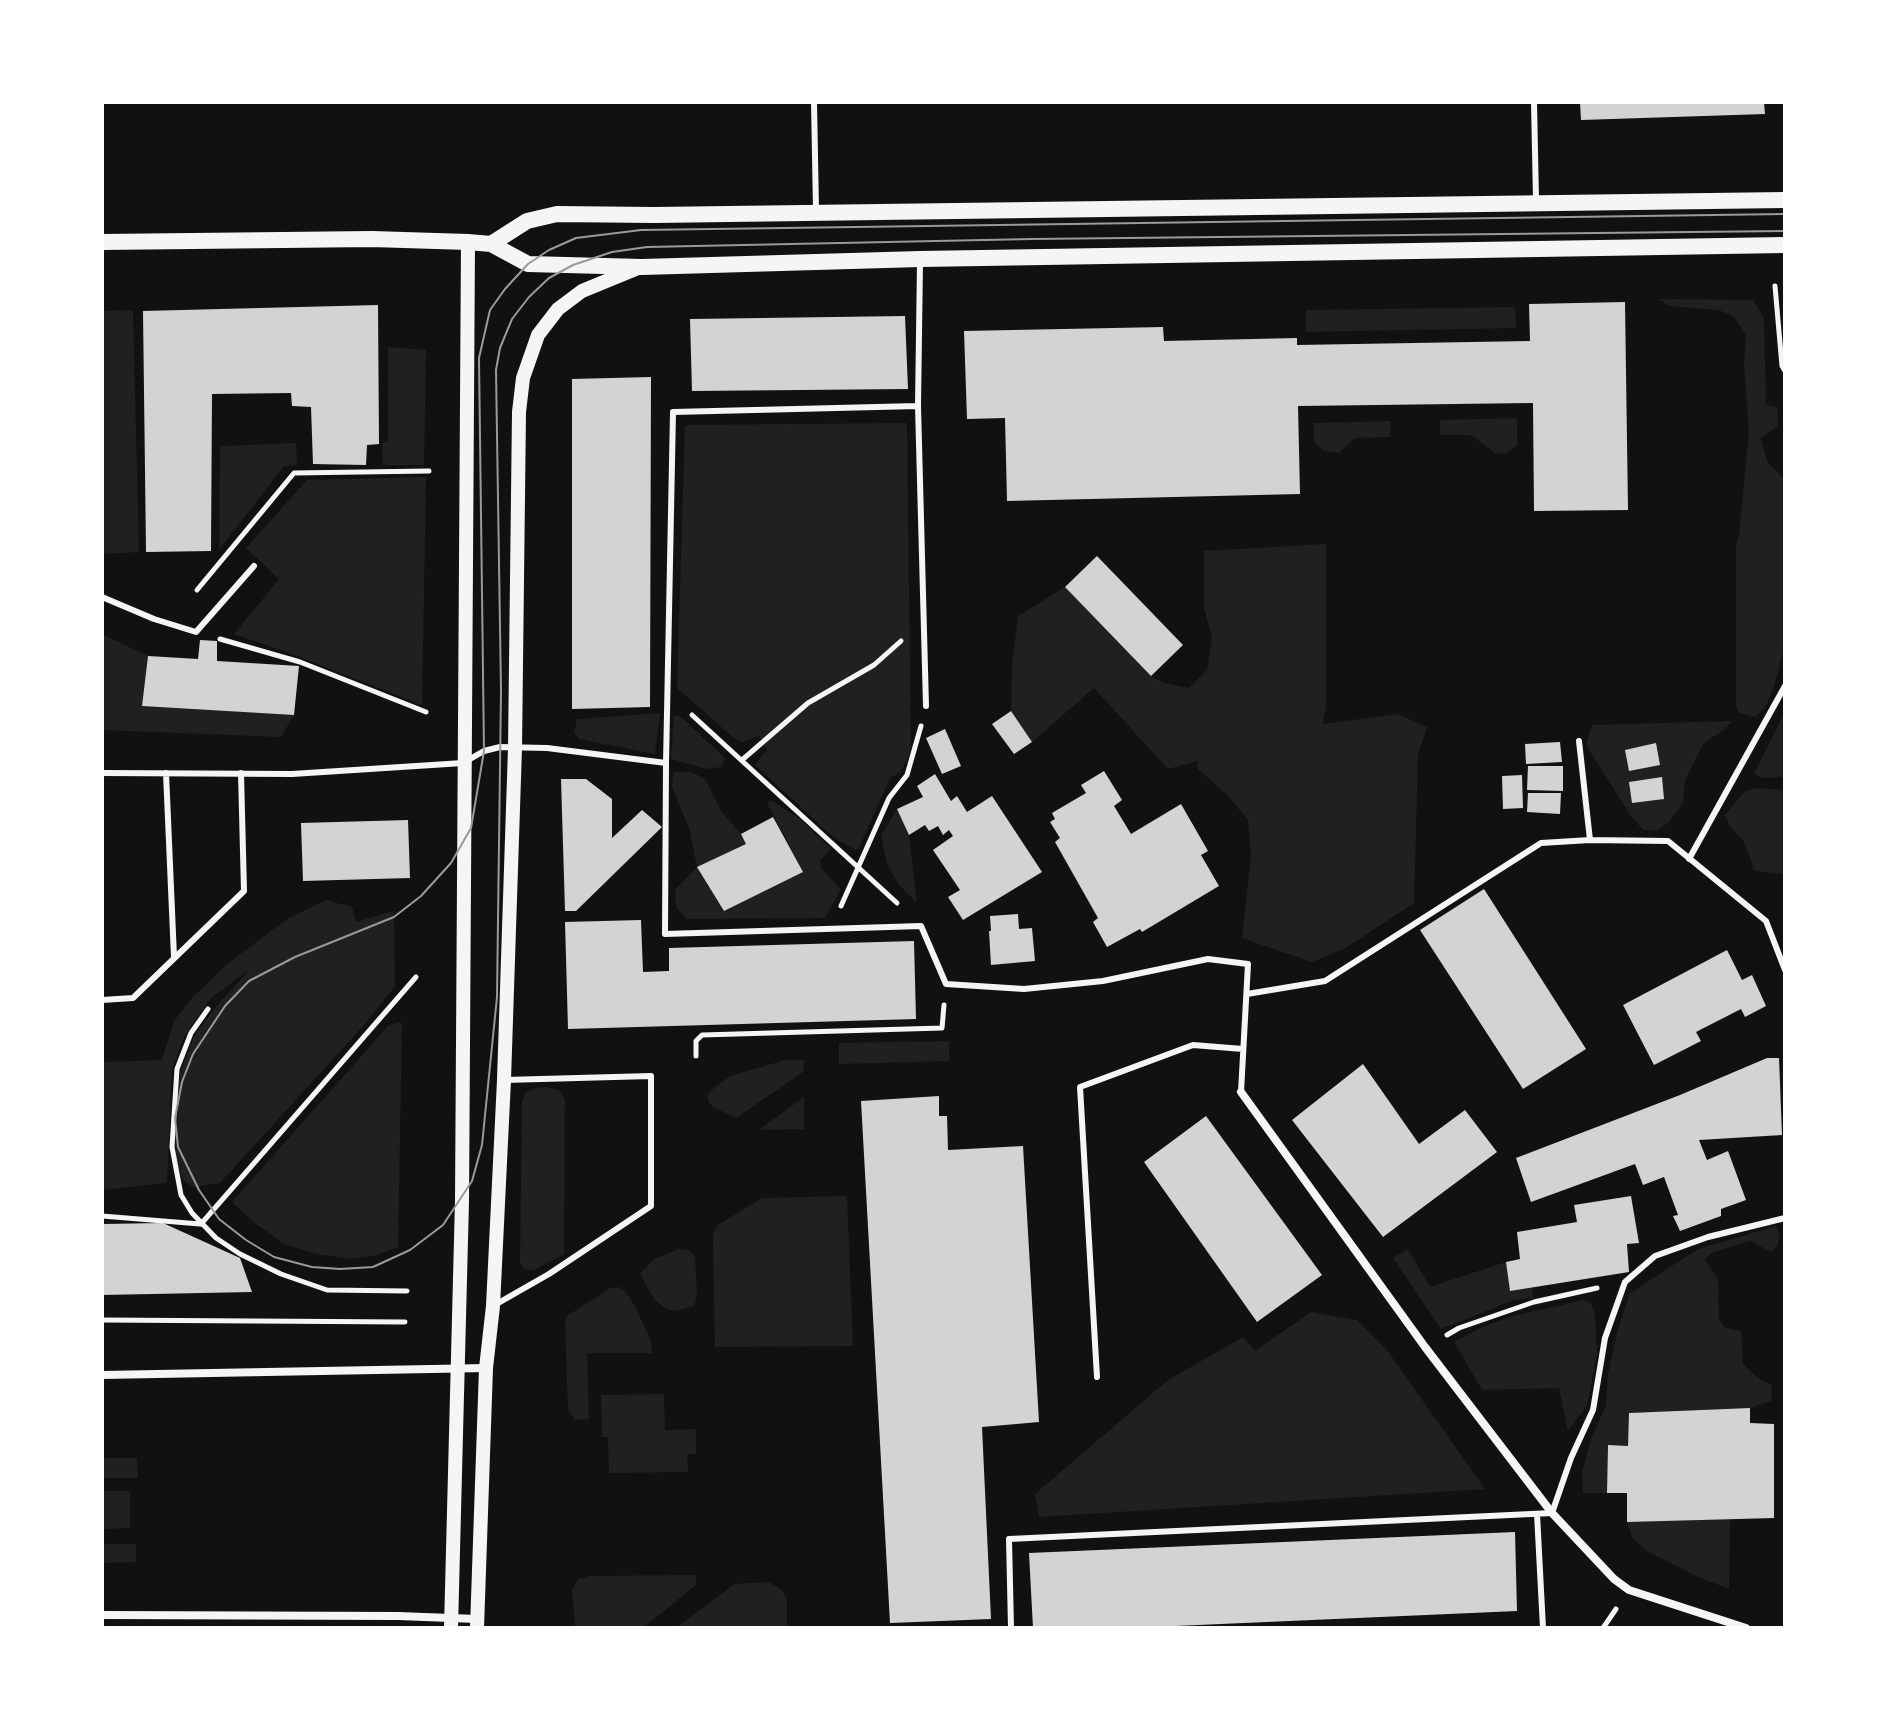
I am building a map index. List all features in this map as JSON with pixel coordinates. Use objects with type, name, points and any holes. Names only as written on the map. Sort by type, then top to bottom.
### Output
[{"type":"main road","points":[[491,244],[527,221],[557,214],[1785,200]]},
{"type":"main road","points":[[102,242],[372,239],[468,242],[491,244],[528,264],[642,267],[920,259],[1785,245]]},
{"type":"street","points":[[451,1622],[462,1201],[468,242]]},
{"type":"street","points":[[102,1615],[477,1624],[486,1368],[493,1306],[504,1080],[515,748],[519,412],[523,378],[538,335],[558,309],[582,291],[642,267]]},
{"type":"street","points":[[1241,1092],[1425,1347],[1552,1513],[1614,1579],[1629,1590],[1746,1628]]},
{"type":"street","points":[[102,1375],[486,1368]]},
{"type":"lane","points":[[814,102],[816,213]]},
{"type":"lane","points":[[1534,102],[1536,204]]},
{"type":"lane","points":[[920,259],[918,406],[926,706]]},
{"type":"lane","points":[[918,406],[673,412],[665,934],[921,926],[946,984],[1024,989],[1088,983],[1208,959],[1248,964],[1241,1092]]},
{"type":"lane","points":[[102,597],[196,632],[254,566]]},
{"type":"lane","points":[[1689,859],[1785,686]]},
{"type":"lane","points":[[1579,741],[1590,840]]},
{"type":"lane","points":[[102,773],[292,774],[463,763],[484,751],[500,747],[547,748],[666,763]]},
{"type":"lane","points":[[166,773],[174,957]]},
{"type":"lane","points":[[102,1000],[133,998],[244,891],[241,773]]},
{"type":"lane","points":[[1247,994],[1325,981],[1541,843],[1590,840],[1668,841],[1766,921],[1785,970]]},
{"type":"lane","points":[[1097,1377],[1080,1087],[1193,1045],[1243,1049]]},
{"type":"lane","points":[[493,1306],[549,1274],[651,1206],[651,1076],[504,1080]]},
{"type":"lane","points":[[1011,1628],[1009,1539],[1552,1513],[1571,1458],[1593,1410],[1605,1338],[1625,1282],[1655,1256],[1708,1237],[1785,1218]]},
{"type":"lane","points":[[1537,1514],[1543,1628]]},
{"type":"path","points":[[1775,286],[1785,371]]},
{"type":"path","points":[[168,624],[294,473],[429,471]]},
{"type":"path","points":[[742,760],[808,703],[874,665],[924,623]]},
{"type":"path","points":[[196,632],[300,662],[426,712]]},
{"type":"path","points":[[668,694],[921,926]]},
{"type":"path","points":[[832,929],[889,798],[907,775],[926,706]]},
{"type":"path","points":[[201,1224],[416,977]]},
{"type":"path","points":[[696,1056],[696,1041],[702,1035],[942,1028],[946,984]]},
{"type":"path","points":[[208,1009],[191,1033],[177,1069],[172,1147],[181,1195],[201,1224],[240,1254],[281,1274],[327,1290],[407,1291]]},
{"type":"path","points":[[102,1216],[201,1224]]},
{"type":"path","points":[[1425,1347],[1459,1328],[1534,1302],[1625,1282]]},
{"type":"path","points":[[102,1320],[405,1322]]},
{"type":"shaded area","points":[[1658,299],[1753,300],[1764,318],[1766,405],[1777,407],[1778,426],[1761,438],[1767,461],[1785,480],[1785,645],[1766,706],[1756,717],[1739,713],[1736,705],[1736,544],[1749,431],[1744,363],[1746,335],[1734,317],[1719,310],[1669,306]]},
{"type":"shaded area","points":[[1515,307],[1516,328],[1306,332],[1306,310]]},
{"type":"shaded area","points":[[133,310],[139,552],[106,554],[102,553],[102,311]]},
{"type":"shaded area","points":[[388,347],[426,350],[424,465],[383,465],[382,443],[388,442]]},
{"type":"shaded area","points":[[1517,418],[1517,445],[1506,454],[1495,453],[1471,435],[1440,435],[1440,420]]},
{"type":"shaded area","points":[[1391,421],[1390,437],[1355,438],[1339,453],[1324,451],[1314,442],[1314,423]]},
{"type":"shaded area","points":[[907,423],[911,751],[901,772],[890,778],[859,848],[855,850],[833,837],[755,765],[767,750],[759,736],[743,742],[736,740],[677,688],[685,425]]},
{"type":"shaded area","points":[[296,443],[297,465],[284,466],[219,550],[220,446]]},
{"type":"shaded area","points":[[426,477],[422,705],[234,634],[279,579],[246,548],[307,480]]},
{"type":"shaded area","points":[[1326,544],[1326,705],[1323,724],[1398,714],[1427,727],[1418,755],[1414,903],[1344,949],[1312,962],[1242,938],[1251,856],[1248,820],[1227,795],[1197,768],[1198,761],[1168,769],[1094,688],[1032,742],[1011,711],[1012,664],[1018,616],[1065,587],[1151,676],[1164,683],[1189,688],[1207,670],[1212,637],[1204,608],[1204,551]]},
{"type":"shaded area","points":[[102,634],[148,656],[142,706],[294,715],[281,737],[102,730]]},
{"type":"shaded area","points":[[1785,711],[1785,777],[1763,778],[1754,774]]},
{"type":"shaded area","points":[[660,713],[655,754],[579,739],[574,732],[577,719]]},
{"type":"shaded area","points":[[674,715],[680,716],[725,758],[721,767],[707,769],[671,759]]},
{"type":"shaded area","points":[[1732,721],[1703,744],[1685,780],[1683,803],[1669,822],[1657,831],[1643,830],[1631,816],[1586,745],[1592,725]]},
{"type":"shaded area","points":[[673,772],[690,772],[705,778],[721,811],[746,844],[724,910],[803,872],[767,802],[772,801],[799,818],[831,849],[820,860],[821,868],[841,889],[825,918],[686,919],[676,907],[675,890],[697,867],[689,828],[672,787]]},
{"type":"shaded area","points":[[1756,788],[1785,790],[1785,874],[1755,871],[1743,840],[1730,827],[1725,815],[1745,791]]},
{"type":"shaded area","points":[[897,809],[909,835],[917,903],[899,885],[887,864],[881,836]]},
{"type":"shaded area","points":[[326,900],[352,907],[356,922],[394,911],[395,986],[365,1024],[220,1183],[193,1187],[183,1180],[175,1158],[180,1073],[193,1038],[250,969],[210,999],[184,1037],[172,1069],[167,1183],[102,1190],[102,1062],[162,1060],[174,1021],[192,998],[227,964],[287,919]]},
{"type":"shaded area","points":[[402,1023],[398,1247],[377,1255],[351,1259],[316,1254],[284,1244],[232,1202],[388,1026]]},
{"type":"shaded area","points":[[949,1041],[949,1061],[839,1064],[839,1043]]},
{"type":"shaded area","points":[[785,1060],[804,1060],[803,1072],[736,1118],[713,1107],[708,1101],[708,1093],[730,1076]]},
{"type":"shaded area","points":[[547,1087],[560,1091],[565,1100],[564,1254],[534,1270],[525,1270],[520,1263],[522,1102],[525,1093]]},
{"type":"shaded area","points":[[804,1097],[804,1129],[759,1130]]},
{"type":"shaded area","points":[[847,1196],[853,1346],[715,1347],[713,1234],[718,1225],[762,1198]]},
{"type":"shaded area","points":[[1776,1226],[1780,1234],[1777,1246],[1771,1252],[1750,1241],[1711,1253],[1705,1259],[1718,1280],[1719,1319],[1725,1328],[1741,1331],[1743,1364],[1759,1379],[1772,1385],[1771,1401],[1750,1408],[1629,1413],[1628,1446],[1608,1446],[1607,1493],[1583,1493],[1582,1473],[1590,1442],[1606,1405],[1608,1374],[1617,1332],[1630,1293],[1698,1249]]},
{"type":"shaded area","points":[[678,1249],[688,1250],[695,1256],[697,1297],[694,1306],[676,1311],[666,1309],[654,1299],[640,1274],[653,1260]]},
{"type":"shaded area","points":[[1408,1249],[1430,1287],[1506,1262],[1510,1290],[1532,1288],[1533,1298],[1514,1300],[1441,1329],[1393,1258]]},
{"type":"shaded area","points":[[619,1287],[635,1306],[651,1341],[652,1353],[587,1353],[589,1419],[575,1420],[568,1410],[565,1322],[567,1316],[610,1288]]},
{"type":"shaded area","points":[[1583,1300],[1591,1303],[1595,1315],[1597,1354],[1587,1405],[1568,1431],[1559,1388],[1482,1390],[1454,1342],[1484,1326],[1513,1316]]},
{"type":"shaded area","points":[[1311,1312],[1357,1320],[1387,1350],[1485,1489],[1039,1517],[1035,1494],[1168,1380],[1243,1337],[1255,1351]]},
{"type":"shaded area","points":[[664,1394],[665,1430],[696,1429],[696,1454],[687,1454],[688,1472],[609,1473],[608,1437],[602,1437],[601,1395]]},
{"type":"shaded area","points":[[102,1458],[137,1458],[138,1478],[102,1478]]},
{"type":"shaded area","points":[[102,1491],[130,1491],[130,1528],[102,1529]]},
{"type":"shaded area","points":[[1730,1519],[1729,1589],[1645,1550],[1632,1537],[1627,1522]]},
{"type":"shaded area","points":[[102,1544],[136,1544],[136,1562],[102,1563]]},
{"type":"shaded area","points":[[695,1575],[697,1584],[643,1628],[575,1628],[572,1590],[578,1579],[589,1576]]},
{"type":"shaded area","points":[[769,1582],[782,1590],[787,1599],[787,1628],[676,1628],[735,1584]]},
{"type":"building","points":[[1580,102],[1764,102],[1765,114],[1581,120]]},
{"type":"building","points":[[1625,302],[1628,510],[1534,511],[1533,403],[1298,406],[1300,494],[1007,501],[1005,418],[967,419],[964,331],[1163,327],[1164,341],[1297,338],[1297,345],[1530,341],[1529,304]]},
{"type":"building","points":[[378,305],[379,444],[367,445],[366,465],[313,464],[311,407],[292,406],[291,393],[212,394],[211,551],[146,552],[143,311]]},
{"type":"building","points":[[905,316],[908,389],[692,391],[690,319]]},
{"type":"building","points":[[651,377],[650,707],[572,709],[572,379]]},
{"type":"building","points":[[1097,556],[1183,645],[1151,676],[1065,587]]},
{"type":"building","points":[[200,640],[217,641],[217,661],[299,666],[294,715],[142,706],[148,656],[198,659]]},
{"type":"building","points":[[1011,711],[1032,742],[1014,754],[992,724]]},
{"type":"building","points":[[945,729],[961,766],[942,774],[926,738]]},
{"type":"building","points":[[1560,742],[1562,762],[1526,764],[1525,744]]},
{"type":"building","points":[[1656,743],[1660,765],[1629,771],[1625,750]]},
{"type":"building","points":[[1528,766],[1563,766],[1563,791],[1527,790]]},
{"type":"building","points":[[1104,771],[1122,800],[1114,806],[1131,834],[1181,804],[1208,851],[1201,855],[1219,886],[1142,932],[1140,929],[1107,947],[1093,922],[1098,918],[1055,842],[1060,838],[1050,822],[1055,819],[1052,813],[1086,793],[1081,785]]},
{"type":"building","points":[[935,774],[951,801],[957,796],[967,812],[992,796],[1042,872],[963,920],[948,897],[960,890],[933,850],[953,836],[949,830],[943,835],[938,826],[929,831],[925,825],[909,835],[897,809],[923,797],[917,786]]},
{"type":"building","points":[[1522,775],[1523,808],[1503,809],[1502,776]]},
{"type":"building","points":[[1662,777],[1664,799],[1632,803],[1629,782]]},
{"type":"building","points":[[561,779],[586,779],[612,799],[612,838],[642,810],[662,827],[576,911],[565,911]]},
{"type":"building","points":[[1528,793],[1561,793],[1560,814],[1527,812]]},
{"type":"building","points":[[773,817],[803,872],[724,911],[697,867],[746,844],[741,834]]},
{"type":"building","points":[[408,820],[410,878],[303,881],[301,823]]},
{"type":"building","points":[[1484,889],[1586,1049],[1523,1089],[1420,930]]},
{"type":"building","points":[[1018,914],[1019,929],[1032,928],[1035,961],[991,965],[990,916]]},
{"type":"building","points":[[641,920],[643,972],[669,971],[669,948],[914,941],[916,1019],[568,1029],[565,922]]},
{"type":"building","points":[[1727,950],[1742,980],[1752,975],[1766,1006],[1745,1017],[1741,1009],[1696,1032],[1701,1041],[1654,1065],[1623,1005]]},
{"type":"building","points":[[1767,1058],[1779,1058],[1782,1135],[1699,1140],[1707,1160],[1728,1151],[1746,1200],[1721,1209],[1721,1216],[1680,1231],[1673,1216],[1678,1215],[1664,1177],[1643,1185],[1635,1164],[1531,1202],[1516,1158]]},
{"type":"building","points":[[1363,1064],[1419,1144],[1465,1110],[1497,1152],[1383,1237],[1292,1120]]},
{"type":"building","points":[[939,1096],[939,1116],[947,1116],[948,1150],[1023,1146],[1039,1422],[982,1427],[991,1619],[890,1623],[861,1101]]},
{"type":"building","points":[[1206,1116],[1322,1275],[1257,1322],[1144,1162]]},
{"type":"building","points":[[1631,1196],[1639,1243],[1627,1244],[1629,1272],[1510,1291],[1506,1262],[1520,1259],[1517,1232],[1577,1222],[1574,1205]]},
{"type":"building","points":[[163,1223],[240,1258],[252,1292],[102,1295],[102,1224]]},
{"type":"building","points":[[1750,1408],[1750,1423],[1774,1424],[1774,1518],[1627,1522],[1627,1493],[1607,1493],[1608,1445],[1628,1446],[1629,1413]]},
{"type":"building","points":[[1515,1532],[1517,1611],[1130,1628],[1033,1628],[1029,1553]]},
{"type":"tram line","points":[[1785,214],[641,230],[576,238],[549,250],[528,264],[490,310],[479,358],[484,751],[471,828],[451,863],[421,896],[394,917],[295,957],[249,981],[225,1006],[193,1054],[182,1082],[175,1118],[178,1147],[199,1190],[219,1219],[274,1257],[312,1267],[340,1269],[373,1267],[410,1250],[443,1225],[472,1181],[482,1145],[497,997],[501,691],[496,370],[500,348],[512,319],[549,278],[573,265],[612,252],[647,247],[1032,239],[1785,231]]}]
